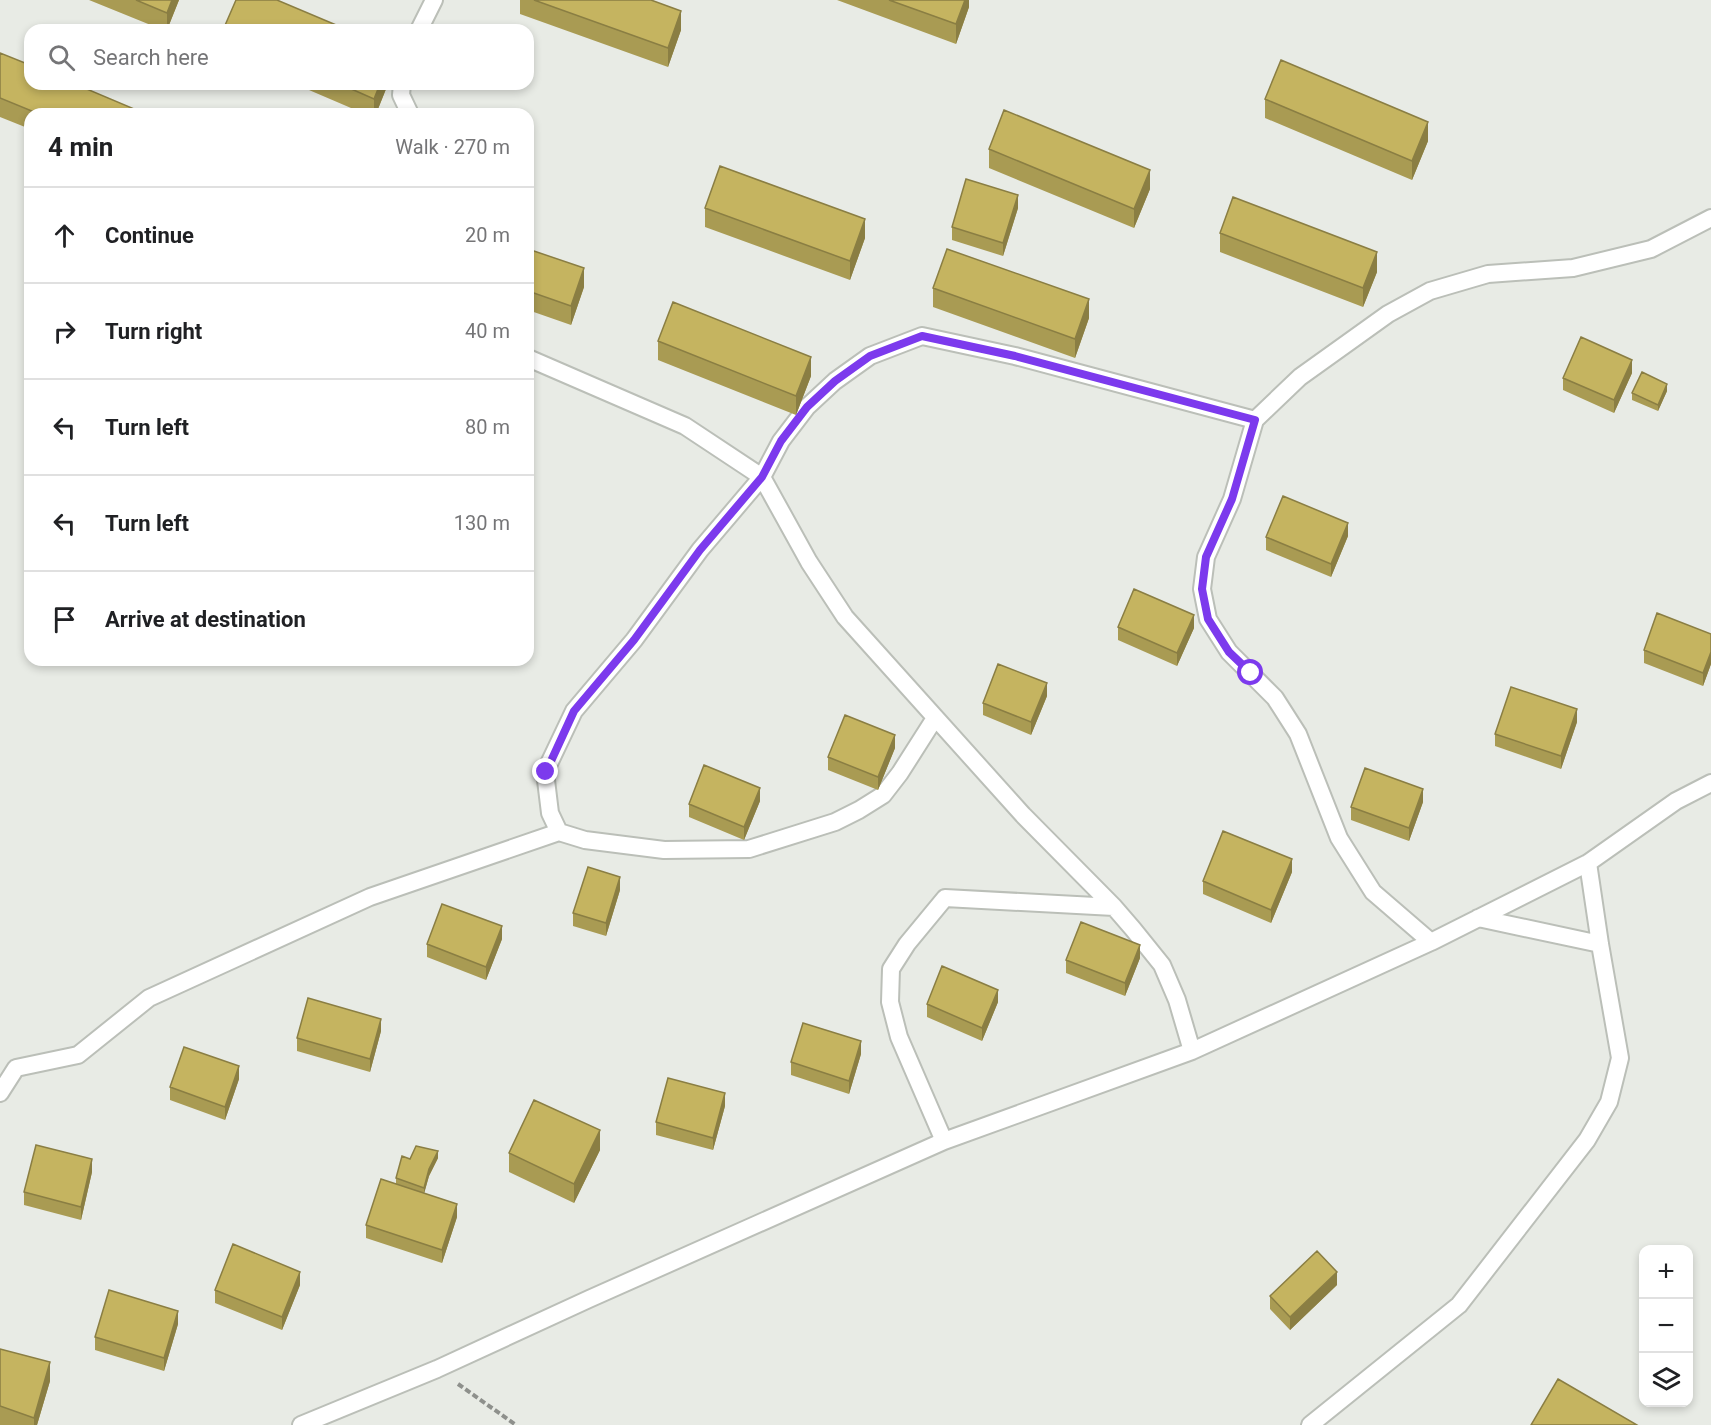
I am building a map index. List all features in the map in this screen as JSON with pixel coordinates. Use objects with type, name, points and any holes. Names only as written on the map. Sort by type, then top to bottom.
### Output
[{"type":"lane","points":[[421,24],[434,0]]},
{"type":"lane","points":[[401,90],[401,95],[407,108]]},
{"type":"lane","points":[[1431,942],[1373,892],[1339,838],[1298,734],[1275,698],[1229,652],[1208,619],[1202,589],[1206,557],[1232,499],[1255,420],[1300,377],[1388,314],[1430,291],[1488,274],[1573,268],[1651,249],[1711,218]]},
{"type":"lane","points":[[559,832],[550,813],[546,772],[574,711],[634,640],[700,550],[762,477],[781,441],[807,407],[835,381],[870,356],[922,336],[1015,356],[1255,420]]},
{"type":"lane","points":[[534,361],[685,426],[762,477],[809,562],[845,617],[935,718],[988,773],[1023,815],[1134,929],[1162,965],[1177,999],[1192,1051]]},
{"type":"lane","points":[[0,1093],[16,1068],[78,1055],[149,998],[370,897],[559,832],[585,840],[664,850],[749,849],[835,822],[883,795],[935,718]]},
{"type":"lane","points":[[301,1425],[437,1369],[944,1141],[1192,1051],[1431,942],[1588,863],[1677,801],[1711,783]]},
{"type":"lane","points":[[1310,1425],[1459,1305],[1587,1140],[1609,1102],[1620,1058],[1588,863]]},
{"type":"lane","points":[[944,1141],[899,1036],[890,1002],[891,969],[907,944],[945,898],[1113,907]]},
{"type":"lane","points":[[1478,918],[1600,944]]},
{"type":"path","points":[[437,1369],[516,1425]]},
{"type":"building","points":[[136,0],[172,0],[167,13]]},
{"type":"building","points":[[236,0],[277,0],[334,24],[226,24]]},
{"type":"building","points":[[534,0],[651,0],[681,11],[668,48]]},
{"type":"building","points":[[889,0],[965,0],[956,24]]},
{"type":"building","points":[[0,53],[24,63],[24,90],[89,90],[132,108],[24,108],[0,98]]},
{"type":"building","points":[[1281,60],[1428,122],[1412,161],[1265,99]]},
{"type":"building","points":[[354,90],[378,90],[374,99]]},
{"type":"building","points":[[1004,110],[1150,170],[1134,209],[989,149]]},
{"type":"building","points":[[720,166],[865,219],[850,261],[705,208]]},
{"type":"building","points":[[966,179],[1018,195],[1003,243],[952,227]]},
{"type":"building","points":[[1233,197],[1377,252],[1363,288],[1220,233]]},
{"type":"building","points":[[947,249],[1089,299],[1075,339],[933,288]]},
{"type":"building","points":[[534,251],[584,268],[571,306],[534,293]]},
{"type":"building","points":[[673,302],[811,357],[796,396],[658,341]]},
{"type":"building","points":[[1581,337],[1632,360],[1614,400],[1563,378]]},
{"type":"building","points":[[1642,372],[1667,384],[1658,405],[1632,393]]},
{"type":"building","points":[[1283,496],[1348,523],[1331,564],[1266,537]]},
{"type":"building","points":[[1134,589],[1194,615],[1177,653],[1118,627]]},
{"type":"building","points":[[1657,613],[1711,634],[1711,652],[1703,673],[1644,650]]},
{"type":"building","points":[[998,664],[1047,683],[1031,722],[983,703]]},
{"type":"building","points":[[1511,687],[1577,709],[1561,756],[1495,734]]},
{"type":"building","points":[[845,715],[895,735],[878,777],[828,757]]},
{"type":"building","points":[[704,765],[760,788],[744,827],[689,804]]},
{"type":"building","points":[[1365,768],[1423,789],[1409,828],[1351,807]]},
{"type":"building","points":[[1223,831],[1292,859],[1271,910],[1203,881]]},
{"type":"building","points":[[588,867],[620,877],[606,923],[573,913]]},
{"type":"building","points":[[442,904],[502,926],[486,967],[427,944]]},
{"type":"building","points":[[1081,922],[1140,945],[1125,983],[1066,960]]},
{"type":"building","points":[[942,966],[998,990],[982,1028],[927,1004]]},
{"type":"building","points":[[308,998],[381,1019],[370,1059],[297,1038]]},
{"type":"building","points":[[803,1023],[861,1041],[849,1081],[791,1062]]},
{"type":"building","points":[[184,1047],[239,1066],[225,1107],[170,1087]]},
{"type":"building","points":[[668,1078],[725,1093],[713,1138],[656,1122]]},
{"type":"building","points":[[534,1100],[600,1130],[574,1184],[509,1153]]},
{"type":"building","points":[[36,1145],[92,1159],[81,1207],[24,1192]]},
{"type":"building","points":[[416,1146],[438,1151],[429,1169],[424,1188],[396,1178],[402,1156],[410,1159]]},
{"type":"building","points":[[381,1179],[457,1204],[442,1250],[366,1225]]},
{"type":"building","points":[[233,1244],[300,1272],[282,1317],[215,1290]]},
{"type":"building","points":[[1317,1251],[1337,1272],[1290,1317],[1270,1296]]},
{"type":"building","points":[[109,1290],[178,1311],[164,1358],[95,1337]]},
{"type":"building","points":[[0,1349],[50,1362],[34,1418],[0,1406]]},
{"type":"building","points":[[1558,1379],[1637,1425],[1531,1425]]},
{"type":"route","points":[[546,772],[574,711],[634,640],[700,550],[762,477],[781,441],[807,407],[835,381],[870,356],[922,336],[1015,356],[1255,420],[1232,499],[1206,557],[1202,589],[1208,619],[1229,652],[1251,673]]}]
